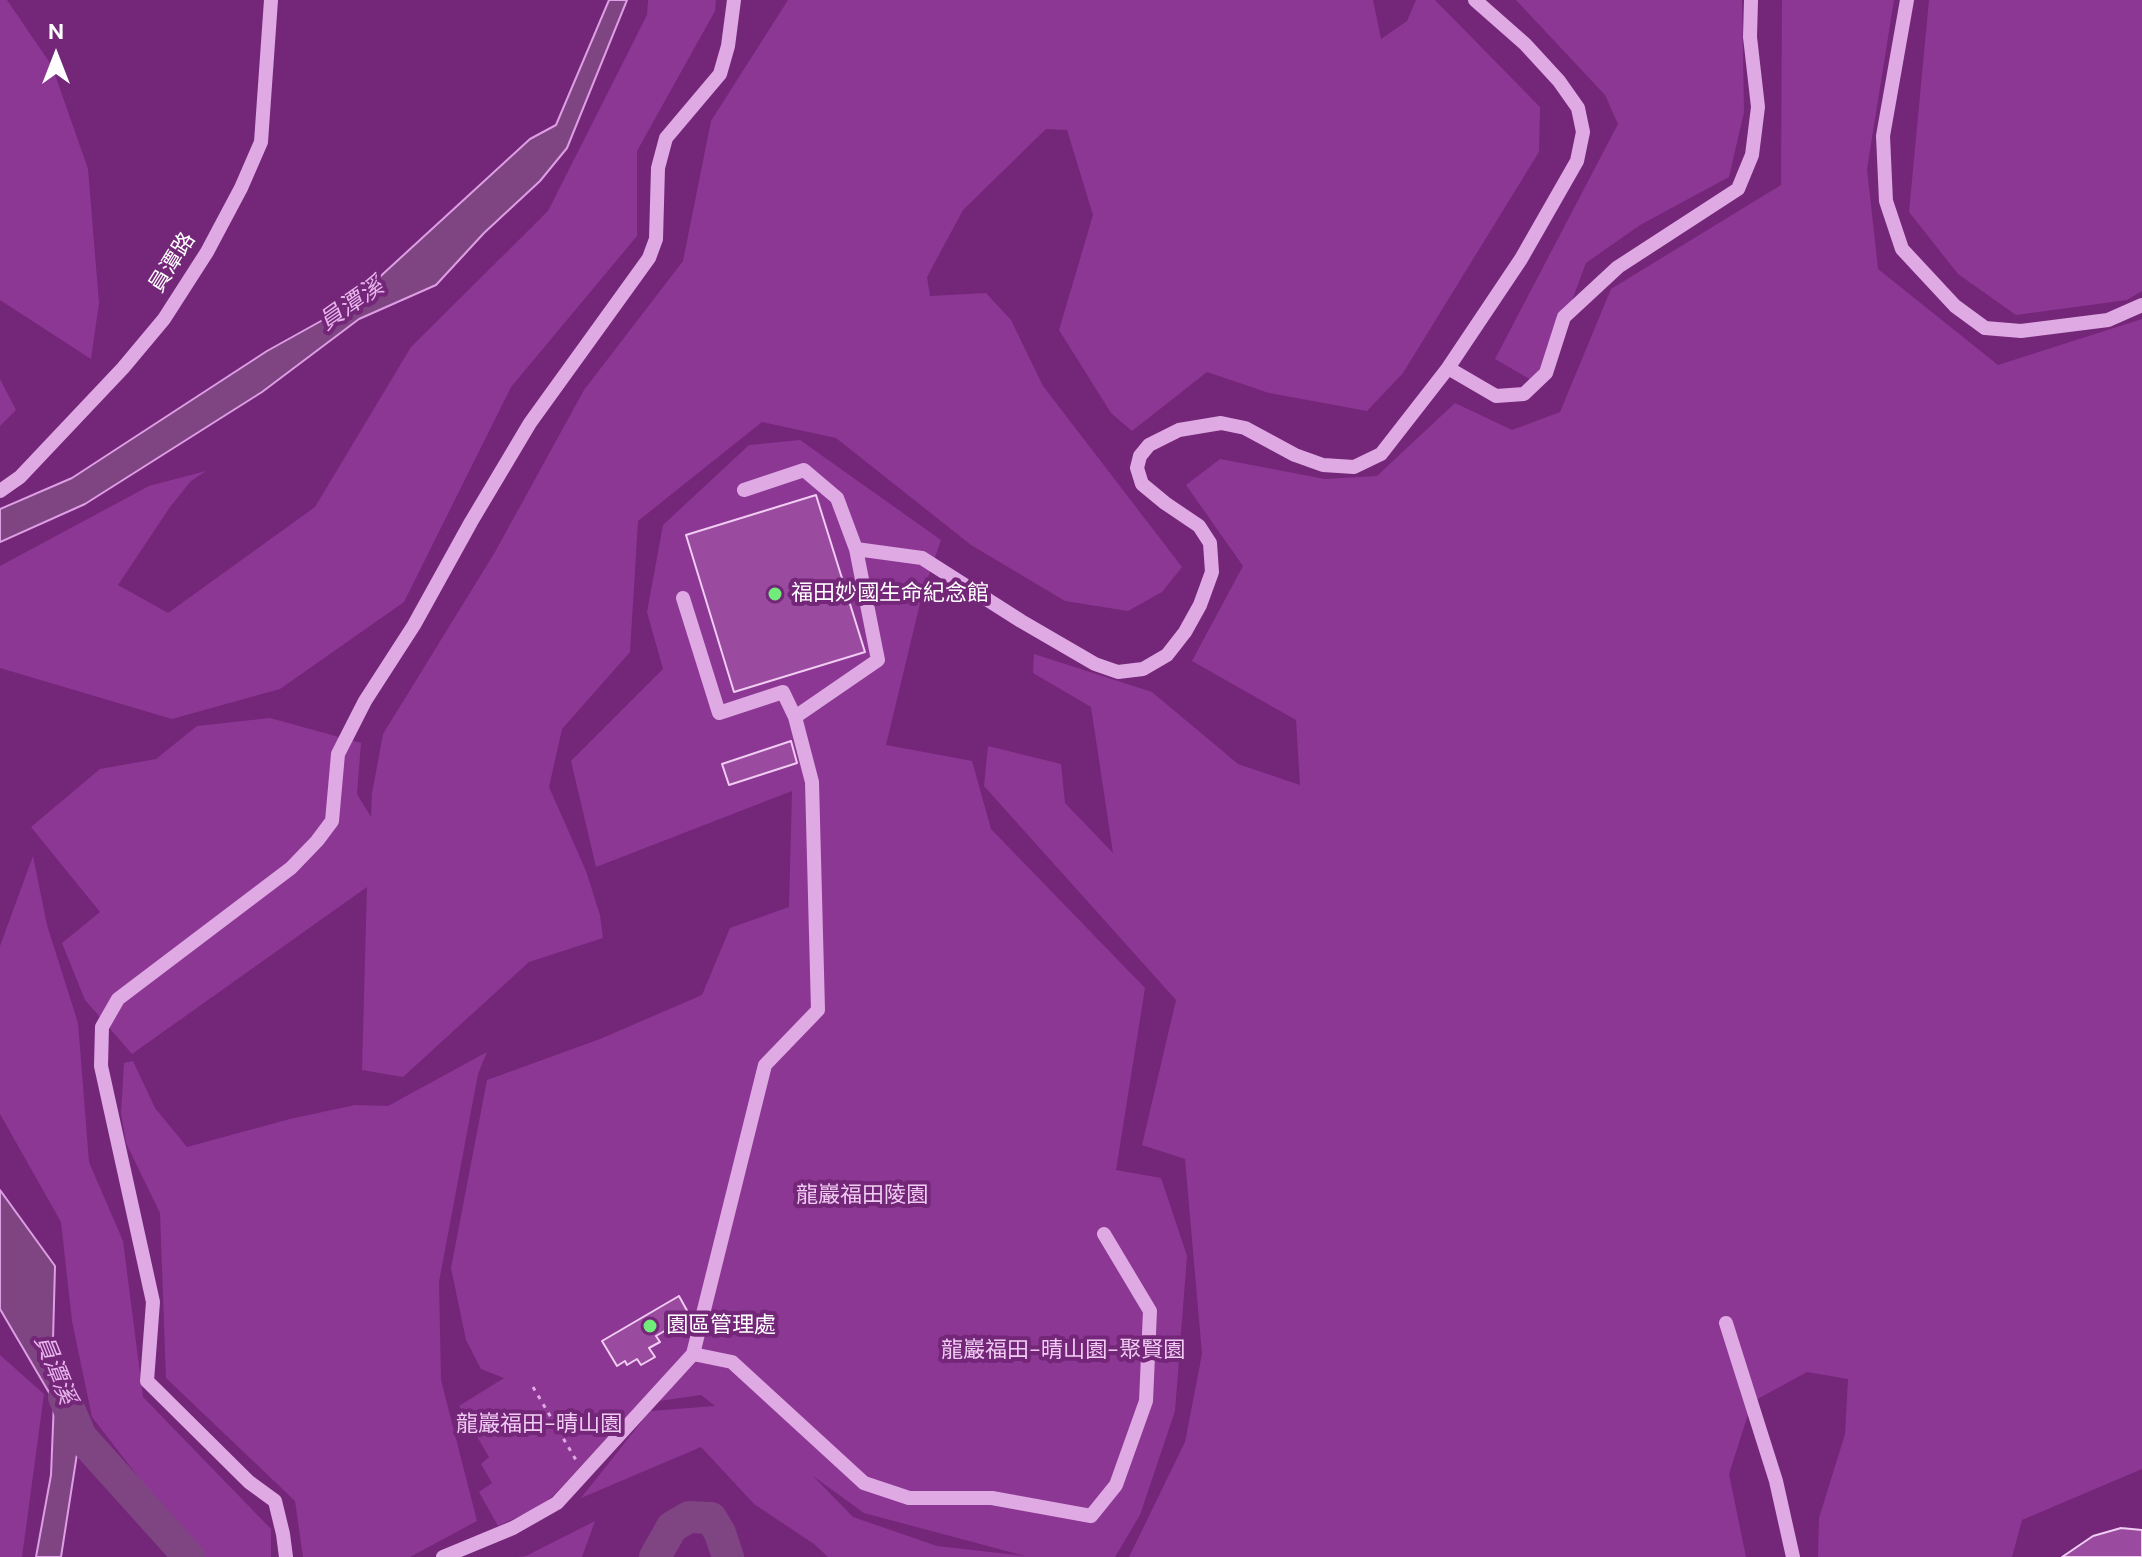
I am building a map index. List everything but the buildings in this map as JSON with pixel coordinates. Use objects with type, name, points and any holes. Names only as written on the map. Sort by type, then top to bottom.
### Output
[{"type":"street","name":"員潭路","points":[[0,491],[20,477],[123,368],[164,319],[207,252],[261,142],[271,0]]},
{"type":"street","points":[[286,1557],[275,1501],[249,1482],[147,1381],[153,1302],[101,1066],[102,1027],[118,999],[291,868],[332,821],[338,754],[365,701],[414,625],[530,423],[649,258],[656,239],[658,168],[666,138],[720,74],[728,46],[734,0]]},
{"type":"street","points":[[856,549],[922,558],[1021,621],[1095,664],[1118,672],[1143,669],[1167,655],[1200,605],[1212,572],[1210,543],[1199,526],[1142,484],[1137,468],[1140,456],[1149,445],[1179,430],[1221,423],[1245,428],[1295,455],[1323,465],[1354,467],[1381,454],[1448,368],[1521,259],[1577,161],[1583,132],[1578,108],[1559,81],[1525,44],[1475,0]]},
{"type":"street","points":[[1448,368],[1496,396],[1524,394],[1546,373],[1564,317],[1618,267],[1738,189],[1752,155],[1758,107],[1750,37],[1751,0]]},
{"type":"street","points":[[1907,0],[1883,136],[1886,201],[1902,249],[1955,306],[1985,328],[2021,331],[2108,320],[2142,305]]},
{"type":"street","points":[[744,490],[804,470],[837,498],[856,549],[878,660],[795,717]]},
{"type":"street","points":[[443,1557],[513,1528],[557,1503],[693,1354],[765,1065],[818,1010],[812,782],[795,717],[783,692],[719,713],[683,598]]},
{"type":"street","points":[[693,1354],[732,1362],[864,1483],[909,1498],[992,1498],[1091,1516],[1116,1485],[1146,1401],[1150,1311],[1104,1234]]},
{"type":"street","points":[[1726,1323],[1776,1481],[1793,1557]]},
{"type":"path","points":[[533,1387],[578,1463]]},
{"type":"green space","points":[[0,0],[7,0],[52,66],[88,169],[99,303],[91,359],[0,300]]},
{"type":"green space","points":[[648,0],[716,0],[715,11],[637,151],[637,236],[511,387],[404,602],[280,689],[172,719],[0,668],[0,566],[149,486],[206,471],[191,481],[170,507],[118,585],[168,613],[315,507],[411,347],[548,211],[647,15]]},
{"type":"green space","points":[[788,0],[1373,0],[1381,39],[1407,21],[1416,0],[1435,0],[1540,107],[1539,152],[1403,373],[1367,411],[1269,393],[1207,372],[1132,431],[1111,413],[1059,330],[1093,215],[1067,130],[1046,129],[963,210],[927,277],[930,296],[986,293],[1011,320],[1043,386],[1182,567],[1162,592],[1128,611],[1065,601],[971,545],[836,438],[762,422],[638,521],[630,652],[562,729],[549,787],[586,871],[600,915],[603,938],[529,962],[403,1077],[362,1070],[367,887],[132,1054],[85,1000],[62,943],[100,912],[31,827],[100,769],[156,759],[197,726],[270,718],[361,743],[357,794],[371,817],[372,793],[383,734],[495,552],[584,390],[683,261],[711,121]]},
{"type":"green space","points":[[1516,0],[1742,0],[1744,112],[1729,177],[1640,225],[1586,263],[1540,385],[1495,359],[1618,124],[1605,95]]},
{"type":"green space","points":[[1782,0],[1894,0],[1867,169],[1878,269],[1998,365],[2142,319],[2142,1469],[2022,1520],[2012,1557],[1818,1557],[1819,1518],[1845,1434],[1848,1379],[1807,1372],[1752,1402],[1729,1474],[1746,1557],[1129,1557],[1185,1442],[1202,1354],[1185,1159],[1142,1145],[1176,1000],[984,786],[988,746],[1061,764],[1065,803],[1113,853],[1091,707],[1033,673],[1034,654],[1152,692],[1238,764],[1300,785],[1296,720],[1192,661],[1243,566],[1186,485],[1220,459],[1325,479],[1377,476],[1455,403],[1512,430],[1560,412],[1611,289],[1781,185]]},
{"type":"green space","points":[[1929,0],[2142,0],[2142,291],[2127,300],[2016,315],[1958,274],[1909,212]]},
{"type":"green space","points":[[0,379],[16,410],[0,426]]},
{"type":"green space","name":"龍巖福田陵園","points":[[800,440],[941,540],[922,595],[886,745],[972,761],[991,829],[1145,988],[1116,1170],[1161,1178],[1187,1256],[1175,1411],[1140,1515],[1115,1557],[828,1557],[814,1544],[754,1504],[701,1447],[581,1498],[650,1411],[715,1406],[701,1395],[639,1404],[552,1497],[535,1509],[498,1526],[479,1492],[492,1483],[481,1464],[489,1457],[459,1406],[504,1378],[481,1369],[466,1340],[451,1268],[487,1080],[600,1039],[702,995],[730,928],[789,907],[792,791],[596,867],[571,761],[663,669],[647,612],[663,525],[749,445]],"holes":[[[813,1476],[864,1513],[1025,1556],[937,1546],[853,1517]]]},
{"type":"green space","points":[[33,856],[47,925],[78,1023],[89,1162],[123,1241],[143,1397],[271,1529],[271,1557],[200,1557],[92,1417],[72,1321],[61,1222],[0,1114],[0,946]]},
{"type":"green space","points":[[487,1052],[478,1074],[439,1282],[441,1380],[477,1521],[410,1557],[303,1557],[295,1501],[166,1378],[160,1213],[126,1143],[121,1113],[124,1063],[133,1061],[155,1108],[187,1147],[355,1105],[388,1106]]},
{"type":"green space","points":[[0,1355],[44,1394],[22,1557],[0,1557]]},
{"type":"green space","points":[[595,1521],[582,1557],[518,1557],[526,1556]]},
{"type":"water","name":"員潭溪","points":[[609,0],[627,0],[567,148],[540,181],[484,233],[436,285],[359,319],[262,392],[85,504],[0,542],[0,509],[72,478],[267,351],[348,306],[530,139],[556,125]]},
{"type":"water","name":"員潭溪","points":[[0,1190],[55,1266],[53,1340],[83,1415],[61,1557],[36,1557],[51,1475],[54,1401],[0,1309]]},
{"type":"waterway","points":[[64,1397],[81,1437],[189,1557]]},
{"type":"waterway","points":[[655,1557],[672,1527],[689,1517],[711,1518],[728,1557]]},
{"type":"place","name":"福田妙國生命紀念館","points":[[775,594]]},
{"type":"place","name":"園區管理處","points":[[650,1326]]},
{"type":"park label","name":"龍巖福田-晴山園-聚賢園","points":[[1063,1351]]},
{"type":"park label","name":"龍巖福田-晴山園","points":[[539,1425]]}]
